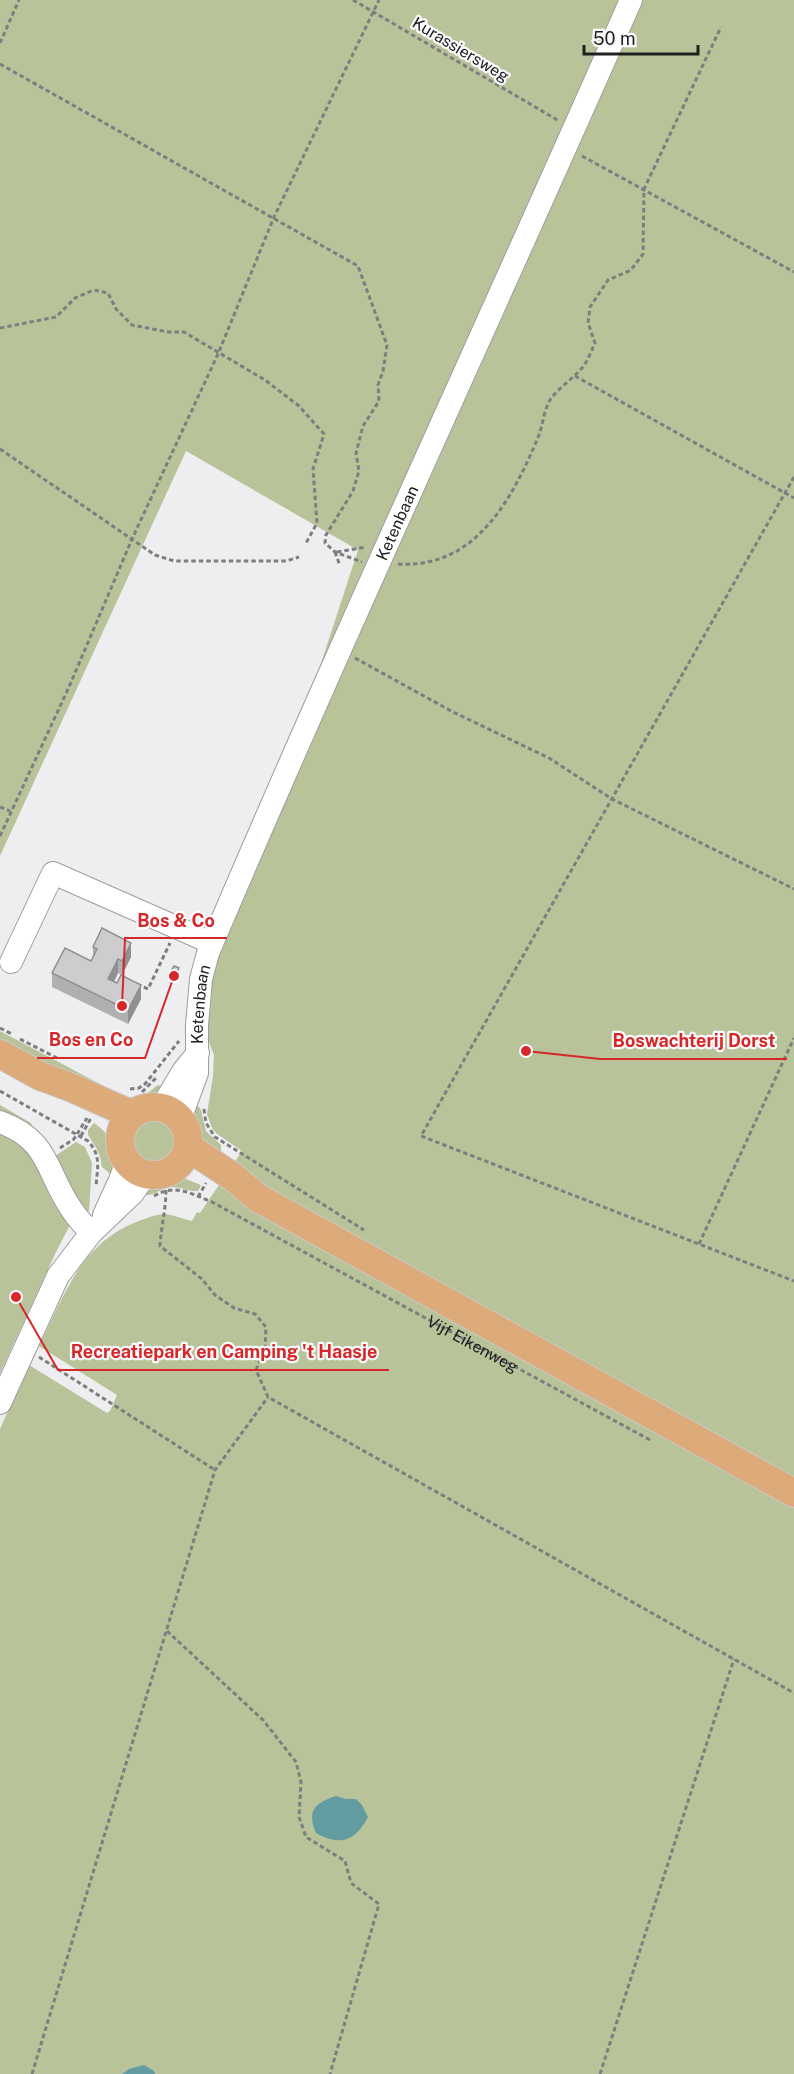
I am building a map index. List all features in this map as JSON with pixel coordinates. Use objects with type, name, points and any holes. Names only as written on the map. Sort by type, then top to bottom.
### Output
[{"type":"main road","name":"Vijf Eikenweg","points":[[0,1054],[40,1076],[126,1112],[154,1138]]},
{"type":"main road","name":"Vijf Eikenweg","points":[[40,1076],[64,1098],[83,1124],[154,1138],[194,1151],[233,1177],[258,1198],[794,1493]]},
{"type":"street","name":"Ketenbaan","points":[[0,1403],[58,1276],[95,1229],[118,1184],[195,1082],[189,1046],[197,1025],[201,979],[212,943],[382,554],[631,0]]},
{"type":"street","points":[[11,962],[53,873],[212,943]]},
{"type":"street","points":[[0,1122],[26,1134],[39,1148],[69,1207],[95,1229]]},
{"type":"path","points":[[0,43],[19,0]]},
{"type":"path","name":"Kurassiersweg","points":[[353,0],[557,120]]},
{"type":"path","points":[[0,836],[69,687],[132,539],[218,354],[274,217],[379,0]]},
{"type":"path","points":[[335,552],[382,554],[411,565],[448,556],[480,535],[490,524],[519,479],[551,399],[585,365],[595,343],[588,323],[590,307],[608,280],[632,270],[644,254],[644,189],[721,27]]},
{"type":"path","points":[[0,64],[358,266],[387,345],[383,371],[378,385],[379,401],[363,426],[356,453],[359,471],[353,491],[326,534],[325,543],[335,552],[361,562],[382,554]]},
{"type":"path","points":[[566,147],[794,272]]},
{"type":"path","points":[[0,328],[56,317],[75,298],[94,290],[108,293],[116,309],[132,325],[168,332],[184,332],[265,380],[299,406],[324,434],[313,469],[317,523],[306,543]]},
{"type":"path","points":[[575,376],[794,498]]},
{"type":"path","points":[[0,449],[155,555],[174,561],[286,561],[299,557]]},
{"type":"path","points":[[794,477],[421,1136],[794,1281]]},
{"type":"path","points":[[335,552],[340,566]]},
{"type":"path","points":[[340,650],[453,712],[549,758],[612,799],[794,889]]},
{"type":"path","points":[[0,807],[10,811]]},
{"type":"path","points":[[131,981],[148,989],[161,961]]},
{"type":"path","points":[[699,1244],[794,1038]]},
{"type":"path","points":[[154,1138],[134,1089],[145,1084],[189,1046]]},
{"type":"path","points":[[156,1079],[140,1093],[154,1138],[166,1206],[161,1226],[160,1246],[202,1279],[215,1295],[234,1308],[255,1314],[266,1327],[265,1348],[255,1370],[268,1397],[794,1693]]},
{"type":"path","points":[[0,1091],[83,1124],[97,1153],[99,1171]]},
{"type":"path","points":[[154,1138],[204,1116],[209,1130],[228,1145]]},
{"type":"path","points":[[44,1158],[74,1139],[83,1124]]},
{"type":"path","name":"Vijf Eikenweg","points":[[154,1138],[181,1190],[212,1203],[660,1446]]},
{"type":"path","points":[[25,1348],[215,1470]]},
{"type":"path","points":[[32,2074],[215,1470],[268,1397]]},
{"type":"path","points":[[167,1630],[263,1720],[296,1762],[301,1782],[299,1817],[306,1837],[345,1861],[351,1883],[379,1904],[330,2074]]},
{"type":"path","points":[[600,2074],[734,1659]]},
{"type":"green space","points":[[0,0],[794,0],[794,2074],[0,2074],[0,1429],[29,1365],[107,1413],[110,1411],[117,1395],[39,1346],[66,1290],[88,1257],[102,1242],[119,1230],[162,1214],[192,1221],[197,1212],[200,1213],[242,1151],[217,1134],[207,1114],[214,1055],[205,1032],[209,976],[280,789],[358,550],[186,451],[0,856]]},
{"type":"green space","points":[[0,1031],[102,1085],[98,1093],[0,1045]]},
{"type":"green space","points":[[158,1085],[167,1090],[145,1102],[133,1103],[110,1095],[115,1091],[133,1098],[145,1095]]},
{"type":"green space","points":[[194,1104],[201,1110],[206,1131],[221,1145],[216,1160],[198,1144],[192,1119]]},
{"type":"green space","points":[[0,1105],[31,1123],[58,1202],[70,1225],[0,1373]]},
{"type":"green space","points":[[154,1121],[168,1127],[174,1141],[168,1155],[154,1161],[140,1155],[134,1141],[140,1127]]},
{"type":"green space","points":[[94,1123],[106,1134],[113,1147],[114,1177],[102,1167],[99,1153],[88,1135],[88,1130]]},
{"type":"green space","points":[[76,1142],[85,1147],[92,1163],[89,1211],[83,1211],[52,1158]]},
{"type":"green space","points":[[175,1179],[186,1179],[201,1185],[198,1191],[170,1187],[150,1195],[143,1194],[151,1185]]},
{"type":"water","points":[[336,1796],[356,1799],[368,1817],[358,1832],[352,1836],[332,1840],[316,1833],[312,1819],[314,1809],[318,1805]]},
{"type":"water","points":[[144,2065],[155,2074],[122,2074],[129,2069]]},
{"type":"building","points":[[102,928],[131,943],[122,961],[118,959],[108,979],[117,983],[121,975],[141,985],[128,1010],[52,973],[65,948],[91,961],[97,949],[93,947]]},
{"type":"building","points":[[174,966],[179,968],[173,979],[168,976]]},
{"type":"place","name":"Bos en Co","points":[[174,976]]},
{"type":"place","name":"Bos & Co","points":[[122,1006]]},
{"type":"place","name":"Boswachterij Dorst","points":[[526,1051]]},
{"type":"place","name":"Recreatiepark en Camping 't Haasje","points":[[16,1297]]}]
